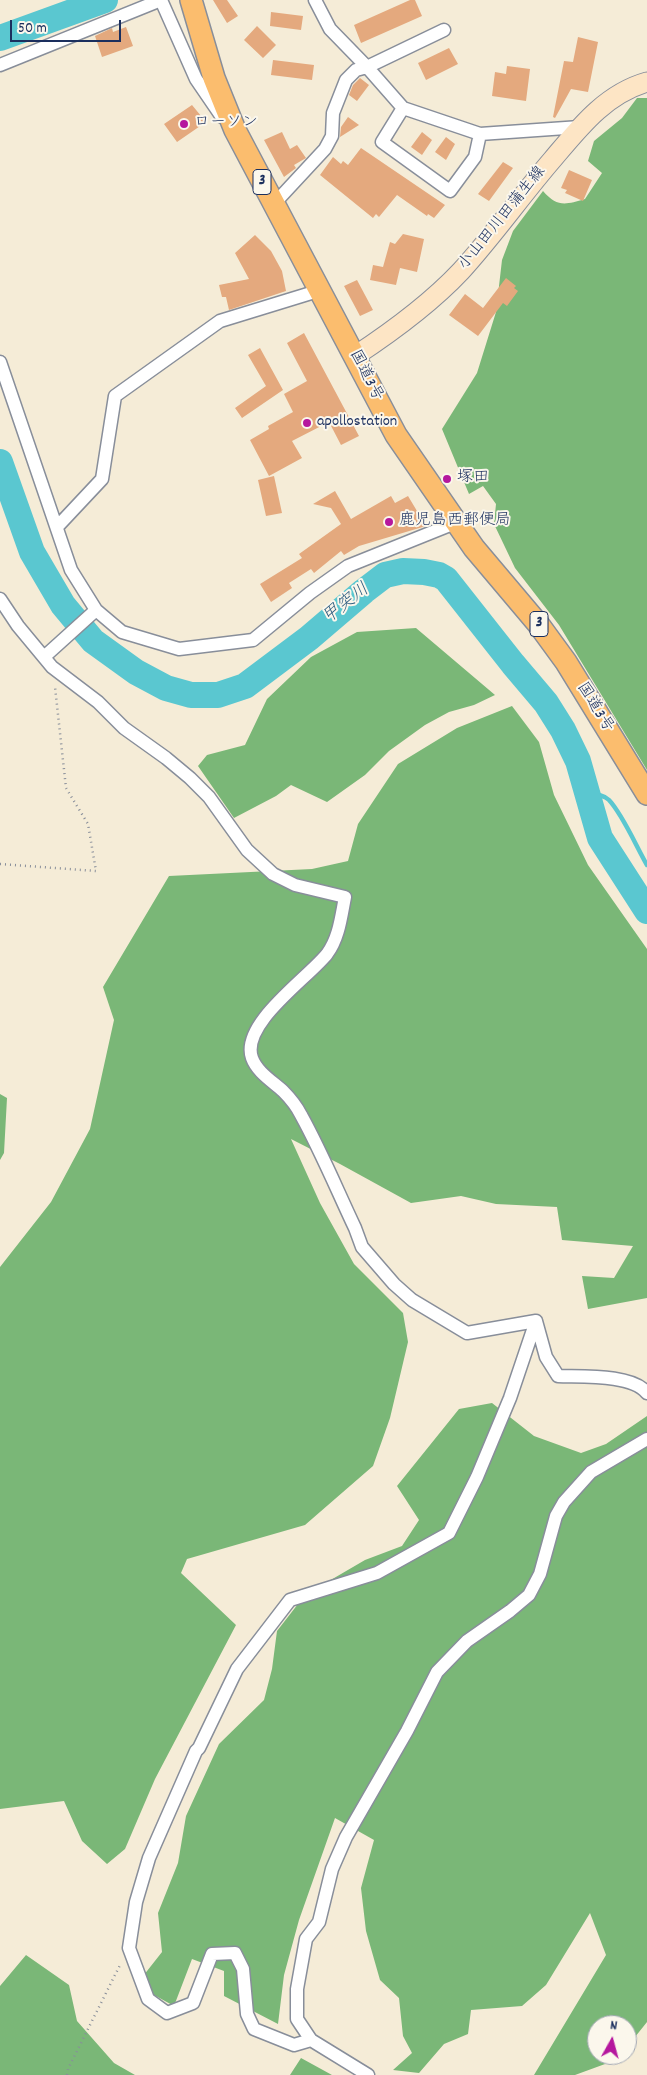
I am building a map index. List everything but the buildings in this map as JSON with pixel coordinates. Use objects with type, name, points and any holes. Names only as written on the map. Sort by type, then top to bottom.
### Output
[{"type":"highway","name":"国道3号","points":[[191,0],[214,78],[236,130],[273,205],[321,290],[396,435],[474,548],[539,624],[566,662],[647,794]]},
{"type":"main road","name":"小山田川田蒲生線","points":[[355,356],[426,305],[462,270],[580,127],[597,110],[623,91],[647,82]]},
{"type":"street","points":[[0,65],[161,0],[196,79],[220,115],[236,130]]},
{"type":"street","points":[[315,0],[330,29],[367,66],[403,108],[480,134],[580,127]]},
{"type":"street","points":[[273,205],[325,149],[332,136],[333,113],[346,80],[356,70],[444,30]]},
{"type":"street","points":[[403,108],[382,142],[450,191],[475,157],[480,134]]},
{"type":"street","points":[[57,527],[102,479],[114,396],[220,321],[321,290]]},
{"type":"street","points":[[0,362],[71,570],[96,610],[122,632],[179,649],[253,640],[310,593],[348,566],[456,523]]},
{"type":"street","points":[[0,598],[18,626],[48,662],[98,702],[124,728],[190,778],[209,797],[247,850],[273,874],[295,885],[345,897],[336,938],[327,953],[311,971],[286,993],[261,1024],[251,1042],[252,1057],[259,1069],[284,1092],[300,1114],[355,1228],[362,1247],[394,1284],[412,1300],[467,1333],[536,1321]]},
{"type":"street","points":[[48,662],[96,610]]},
{"type":"street","points":[[536,1321],[546,1357],[558,1376],[617,1379],[642,1386],[647,1393]]},
{"type":"street","points":[[311,2040],[294,2045],[254,2029],[247,2014],[243,1970],[235,1953],[212,1954],[193,2003],[167,2013],[148,1999],[129,1948],[136,1902],[149,1858],[196,1751],[237,1669],[290,1600],[377,1573],[449,1533],[477,1477],[507,1407],[536,1321]]},
{"type":"street","points":[[368,2075],[311,2040],[297,2019],[297,1989],[306,1939],[318,1922],[332,1869],[346,1837],[408,1731],[433,1678],[467,1641],[529,1596],[542,1570],[556,1516],[564,1502],[591,1472],[647,1439]]},
{"type":"path","points":[[0,864],[96,871],[88,824],[66,788],[48,662]]},
{"type":"path","points":[[67,2075],[68,2069],[129,1948]]},
{"type":"green space","points":[[637,98],[647,98],[647,770],[559,625],[515,568],[494,524],[496,504],[483,486],[469,494],[442,429],[477,373],[496,312],[502,260],[513,231],[543,191],[553,200],[562,203],[572,203],[585,199],[602,173],[588,161],[594,141],[622,118]]},
{"type":"green space","points":[[416,628],[495,695],[474,705],[449,712],[425,725],[389,751],[365,775],[327,802],[291,785],[276,796],[234,818],[198,766],[207,755],[245,745],[267,699],[311,657],[357,632]]},
{"type":"green space","points":[[512,706],[539,742],[554,795],[588,865],[647,949],[647,1298],[588,1309],[582,1276],[614,1278],[633,1246],[562,1240],[557,1207],[496,1204],[461,1196],[411,1203],[291,1139],[320,1203],[354,1264],[403,1313],[408,1342],[390,1418],[373,1466],[305,1525],[187,1559],[181,1573],[236,1625],[155,1779],[125,1849],[107,1864],[82,1841],[64,1801],[0,1809],[0,1267],[51,1202],[90,1129],[114,1020],[103,987],[169,876],[312,869],[348,861],[358,824],[398,764],[457,728]]},
{"type":"green space","points":[[0,1094],[7,1098],[4,1153],[0,1160]]},
{"type":"green space","points":[[492,1403],[534,1436],[581,1453],[606,1444],[647,1416],[647,2022],[637,2034],[637,2015],[587,2015],[587,2065],[602,2065],[575,2075],[534,2075],[606,1955],[590,1913],[546,1985],[522,2006],[471,2010],[468,2034],[444,2044],[419,2073],[393,2070],[412,2053],[403,2036],[399,1998],[380,1980],[366,1931],[361,1888],[374,1840],[335,1818],[299,1920],[284,1975],[278,2024],[224,1996],[224,1971],[192,1959],[174,2006],[136,1985],[162,1952],[158,1913],[178,1863],[186,1816],[219,1744],[264,1700],[272,1669],[277,1631],[305,1595],[365,1560],[402,1546],[419,1520],[397,1486],[459,1409]]},
{"type":"green space","points":[[26,1955],[69,1985],[77,2021],[114,2063],[135,2075],[0,2075],[0,1986]]},
{"type":"green space","points":[[301,2058],[332,2075],[290,2075]]},
{"type":"waterway","name":"甲突川","points":[[0,38],[105,0]]},
{"type":"waterway","name":"甲突川","points":[[0,462],[32,552],[63,605],[93,641],[136,672],[166,688],[191,695],[218,695],[245,686],[309,638],[385,575],[403,571],[424,572],[439,575],[446,579],[546,703],[563,730],[578,761],[600,838],[647,911]]},
{"type":"waterway","points":[[586,793],[601,795],[609,800],[624,822],[647,865]]},
{"type":"place","name":"ローソン","points":[[184,124]]},
{"type":"place","name":"apollostation","points":[[307,423]]},
{"type":"place","name":"塚田","points":[[447,479]]},
{"type":"place","name":"鹿児島西郵便局","points":[[389,522]]}]
